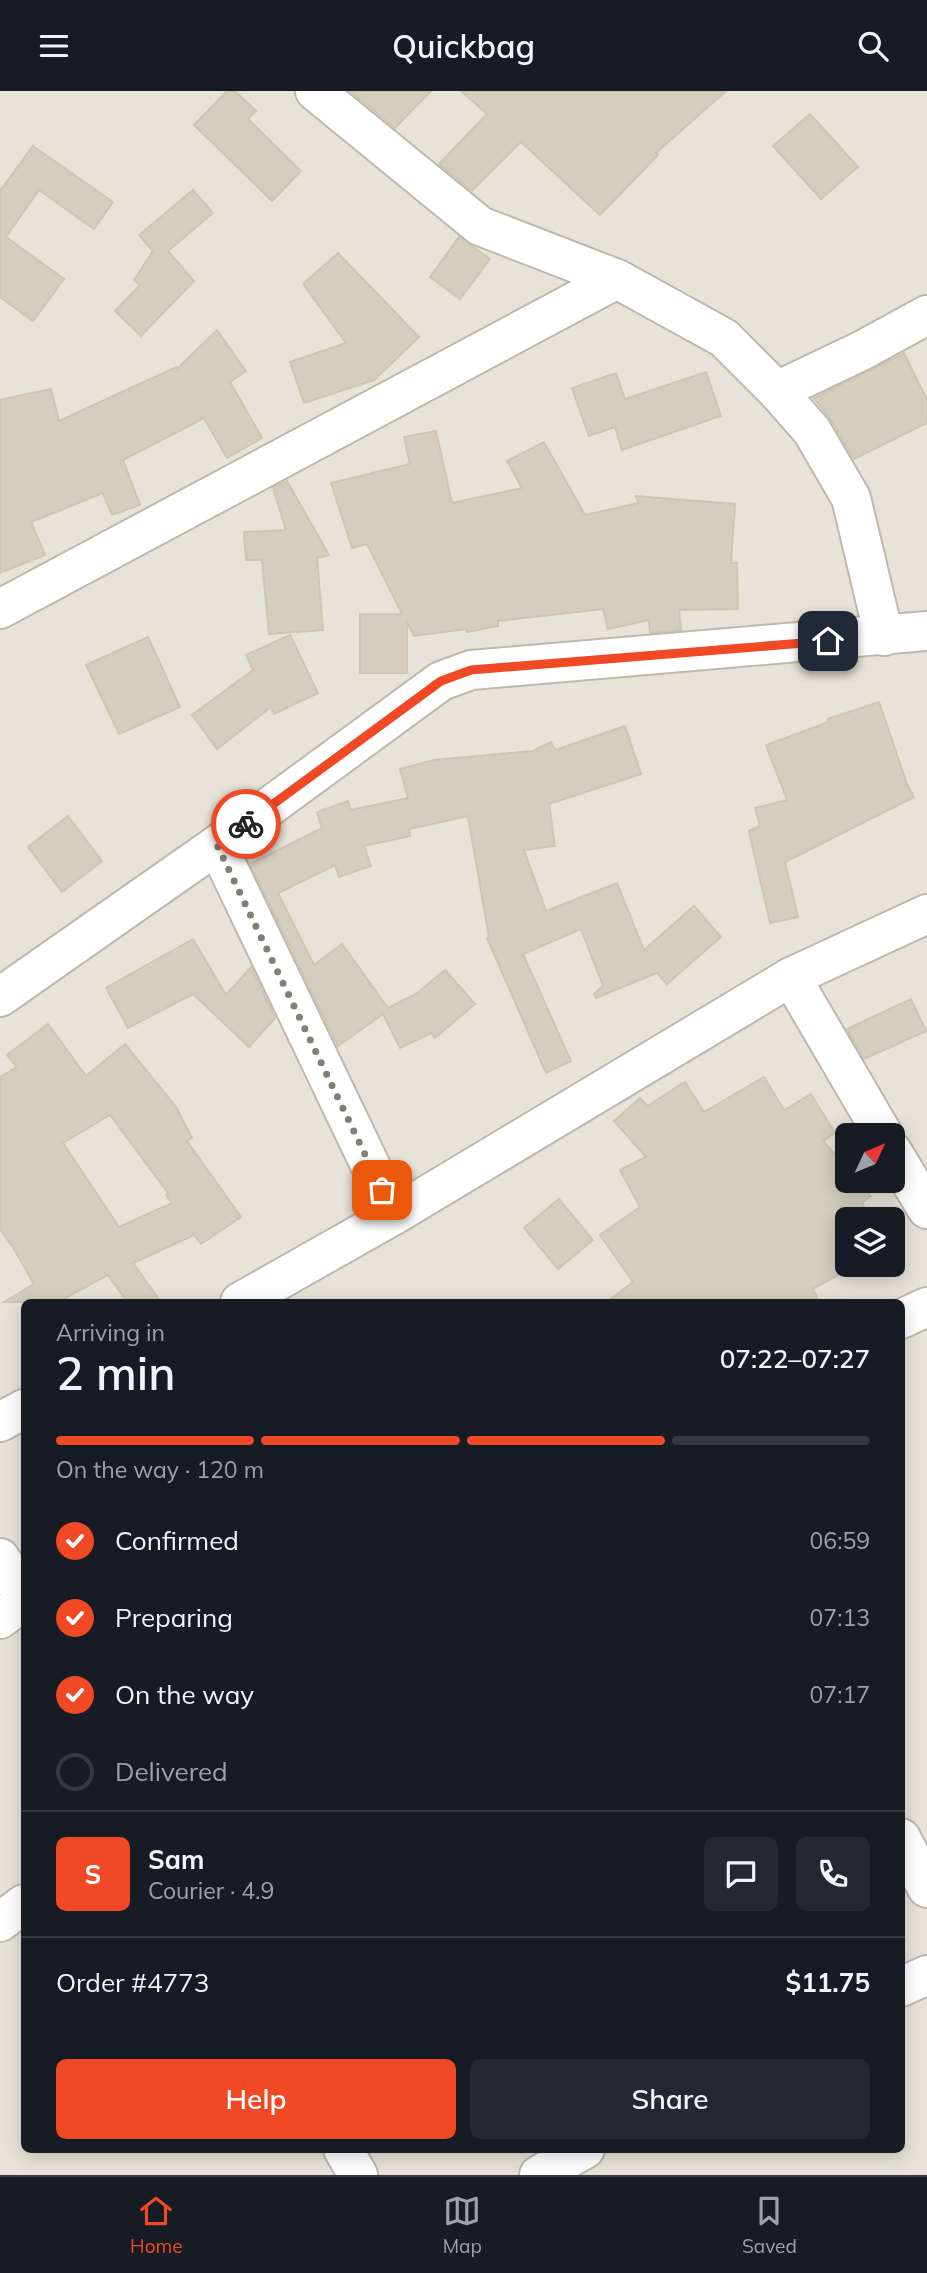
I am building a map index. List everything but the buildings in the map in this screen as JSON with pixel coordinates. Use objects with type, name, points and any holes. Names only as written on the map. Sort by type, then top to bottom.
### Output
[{"type":"street","points":[[315,91],[480,226],[617,279],[724,338],[812,431],[851,498],[884,636]]},
{"type":"street","points":[[0,608],[617,279]]},
{"type":"street","points":[[777,391],[861,351],[927,315]]},
{"type":"street","points":[[0,997],[217,845],[441,681],[471,670],[927,631]]},
{"type":"street","points":[[217,845],[394,1215]]},
{"type":"street","points":[[245,1299],[394,1215],[791,977],[927,914]]},
{"type":"street","points":[[791,977],[876,1123]]},
{"type":"street","points":[[905,1172],[927,1209]]},
{"type":"street","points":[[905,1317],[927,1307]]},
{"type":"street","points":[[0,1422],[21,1411]]},
{"type":"street","points":[[0,1558],[21,1594]]},
{"type":"street","points":[[0,1619],[21,1602]]},
{"type":"street","points":[[905,1846],[927,1888]]},
{"type":"street","points":[[0,1922],[21,1906]]},
{"type":"street","points":[[905,1985],[927,1975]]},
{"type":"street","points":[[345,2153],[358,2175]]},
{"type":"street","points":[[539,2175],[578,2153]]},
{"type":"shaded area","points":[[0,91],[927,91],[927,2175],[0,2175]]},
{"type":"way so far","points":[[246,824],[217,845],[382,1190]]},
{"type":"route","points":[[246,824],[441,681],[471,670],[828,641]]}]
